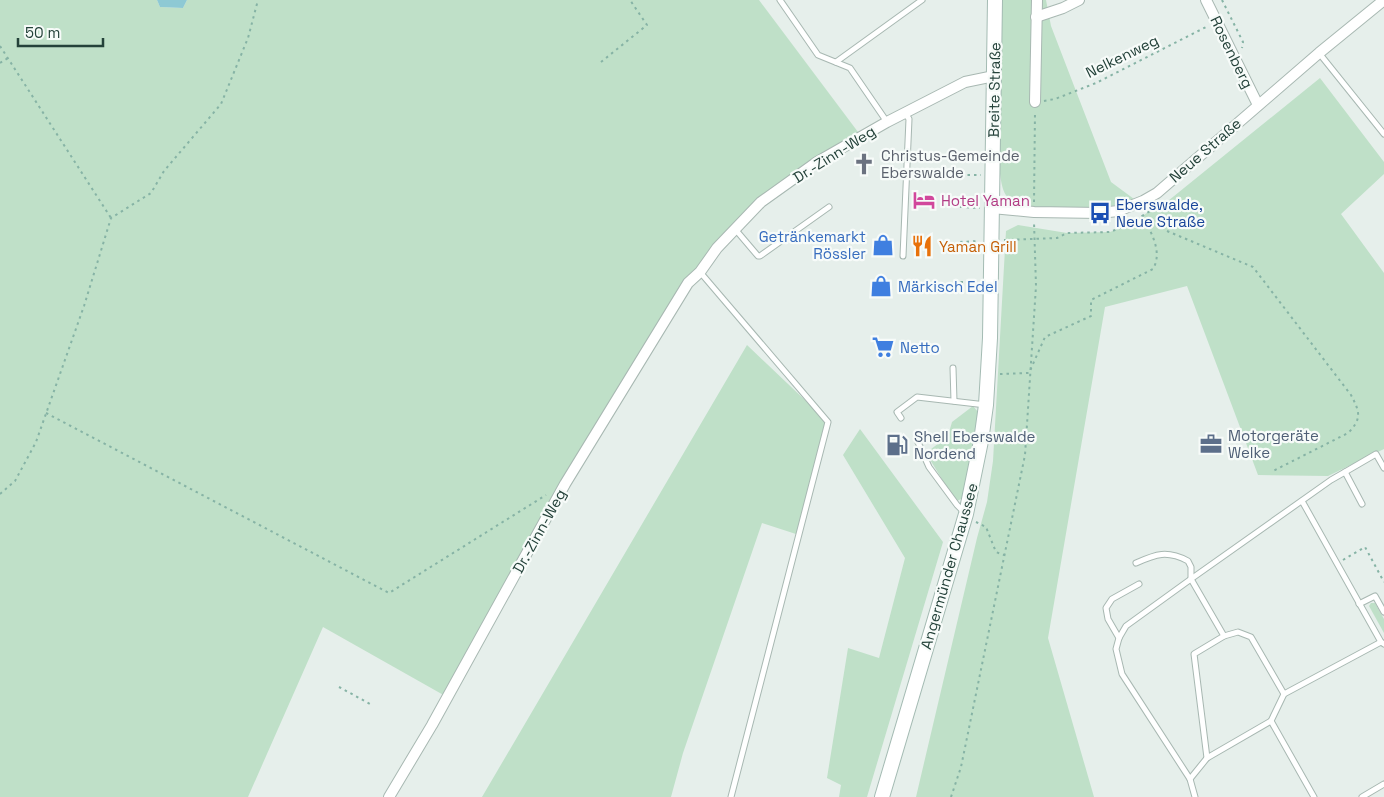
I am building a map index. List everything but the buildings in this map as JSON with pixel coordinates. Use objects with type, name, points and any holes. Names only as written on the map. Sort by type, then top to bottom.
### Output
[{"type":"main road","name":"Breite Straße","points":[[991,240],[986,208],[994,76],[996,0]]},
{"type":"main road","name":"Angermünder Chaussee","points":[[882,797],[966,514],[981,441],[986,405],[990,338],[991,240]]},
{"type":"street","points":[[1035,102],[1037,0]]},
{"type":"street","points":[[1036,17],[1063,8],[1079,0]]},
{"type":"street","name":"Rosenberg","points":[[1206,0],[1258,104]]},
{"type":"street","name":"Neue Straße","points":[[986,208],[1034,212],[1100,213],[1118,210],[1143,201],[1157,193],[1258,104],[1384,0]]},
{"type":"street","name":"Dr.-Zinn-Weg","points":[[389,797],[436,718],[565,484],[688,283],[700,272],[717,248],[761,202],[817,162],[887,122],[965,82],[994,76]]},
{"type":"lane","points":[[780,0],[818,55],[850,68],[887,122]]},
{"type":"lane","points":[[836,62],[922,0]]},
{"type":"lane","points":[[1319,53],[1384,134]]},
{"type":"lane","points":[[903,256],[909,120],[905,113]]},
{"type":"lane","points":[[735,229],[760,256],[829,207]]},
{"type":"lane","points":[[700,272],[828,422],[731,797]]},
{"type":"lane","points":[[953,368],[954,401]]},
{"type":"lane","points":[[901,418],[897,412],[917,397],[986,405]]},
{"type":"lane","points":[[917,440],[929,467],[956,505],[966,514]]},
{"type":"lane","points":[[1195,797],[1190,779],[1122,674],[1116,649],[1119,638],[1126,626],[1345,472],[1376,454],[1384,468]]},
{"type":"lane","points":[[1345,472],[1362,504]]},
{"type":"lane","points":[[1190,779],[1207,758],[1272,721],[1284,694],[1382,643],[1302,501]]},
{"type":"lane","points":[[1136,563],[1154,555],[1168,554],[1188,561],[1192,574],[1191,579],[1224,636]]},
{"type":"lane","points":[[1119,638],[1108,618],[1106,608],[1112,599],[1139,584]]},
{"type":"lane","points":[[1359,604],[1375,596],[1384,612]]},
{"type":"lane","points":[[1207,758],[1194,654],[1224,636],[1238,632],[1245,634],[1251,637],[1284,694]]},
{"type":"lane","points":[[1272,721],[1314,797]]},
{"type":"lane","points":[[1362,797],[1384,784]]},
{"type":"path","points":[[0,494],[15,481],[36,442],[84,306],[111,218],[151,193],[164,170],[221,104],[248,38],[258,0]]},
{"type":"path","points":[[601,62],[646,25],[630,0]]},
{"type":"path","points":[[1222,0],[1243,42],[1237,62]]},
{"type":"path","name":"Nelkenweg","points":[[1035,102],[1055,99],[1096,83],[1217,22]]},
{"type":"path","points":[[0,46],[111,218]]},
{"type":"path","points":[[0,63],[8,58]]},
{"type":"path","points":[[951,797],[961,767],[1025,455],[1036,286],[1034,212],[1035,102]]},
{"type":"path","points":[[960,175],[981,175]]},
{"type":"path","points":[[1035,239],[1056,238],[1067,233],[1110,232],[1130,224],[1153,209],[1157,193]]},
{"type":"path","points":[[960,207],[986,208]]},
{"type":"path","points":[[1029,373],[1045,337],[1091,316],[1091,300],[1153,269],[1158,260],[1156,246],[1142,216]]},
{"type":"path","points":[[1167,231],[1253,267],[1356,404],[1359,414],[1357,424],[1348,433],[1273,471]]},
{"type":"path","points":[[988,375],[1029,373]]},
{"type":"path","points":[[46,413],[389,593],[548,494]]},
{"type":"path","points":[[966,514],[973,521],[986,527],[996,552],[1004,555]]},
{"type":"path","points":[[1336,563],[1364,547],[1384,582]]},
{"type":"path","points":[[339,687],[372,705]]},
{"type":"green space","points":[[0,0],[157,0],[160,7],[183,8],[187,0],[759,0],[861,136],[761,202],[700,272],[565,484],[447,697],[323,627],[248,797],[0,797]]},
{"type":"green space","points":[[1001,0],[1046,0],[1051,26],[1111,182],[1134,199],[1118,205],[1061,209],[1031,206],[1019,203],[1007,196],[1002,184],[999,167]]},
{"type":"green space","points":[[1320,78],[1384,162],[1384,174],[1341,214],[1384,273],[1384,449],[1328,476],[1258,475],[1187,286],[1105,307],[1048,638],[1094,797],[916,797],[987,502],[993,461],[1006,231],[1018,225],[1067,233],[1110,232],[1130,224],[1153,209],[1163,205]]},
{"type":"green space","points":[[747,345],[828,422],[799,535],[762,523],[683,753],[671,797],[482,797]]},
{"type":"green space","points":[[973,406],[978,412],[963,498],[957,501],[926,453],[948,436],[952,422]]},
{"type":"green space","points":[[860,429],[943,542],[867,797],[839,797],[841,785],[827,778],[848,648],[879,658],[905,558],[843,455]]},
{"type":"green space","points":[[1371,603],[1375,603],[1384,619],[1384,633],[1369,606]]},
{"type":"water","points":[[157,0],[187,0],[183,8],[160,7]]},
{"type":"place","name":"Christus-Gemeinde Eberswalde","points":[[864,164]]},
{"type":"place","name":"Hotel Yaman","points":[[924,200]]},
{"type":"place","name":"Eberswalde, Neue Straße","points":[[1100,213]]},
{"type":"place","name":"Getränkemarkt Rössler","points":[[883,245]]},
{"type":"place","name":"Yaman Grill","points":[[922,246]]},
{"type":"place","name":"Märkisch Edel","points":[[881,286]]},
{"type":"place","name":"Netto","points":[[883,347]]},
{"type":"place","name":"Motorgeräte Welke","points":[[1211,444]]},
{"type":"place","name":"Shell Eberswalde Nordend","points":[[897,445]]}]
